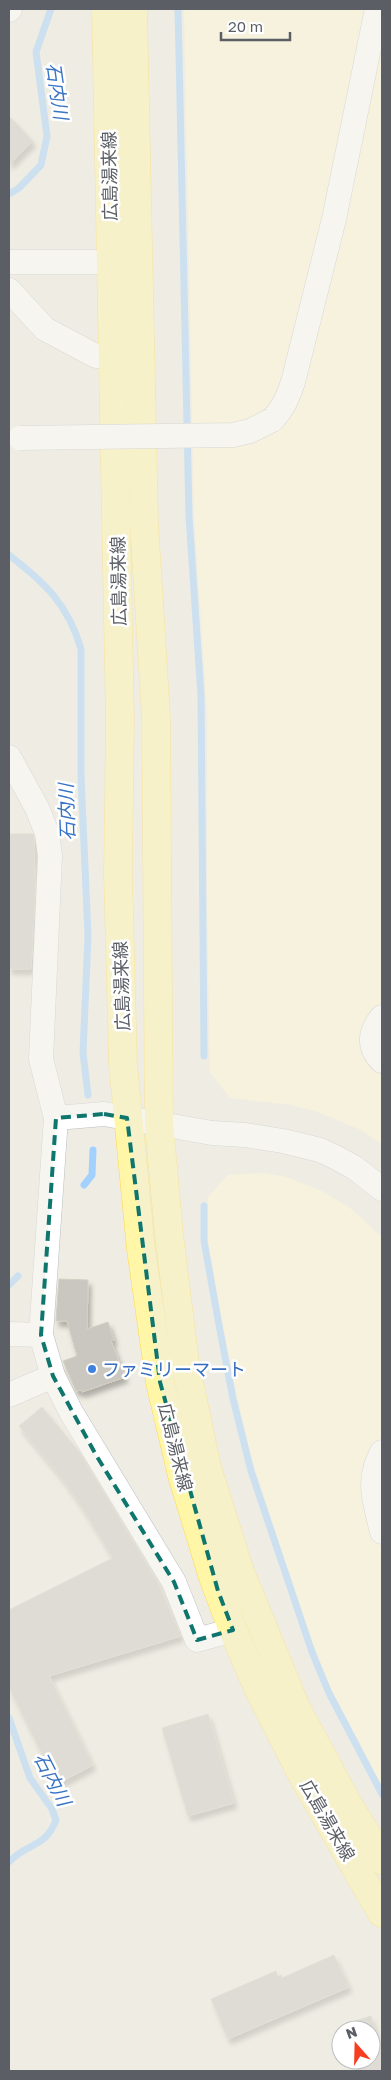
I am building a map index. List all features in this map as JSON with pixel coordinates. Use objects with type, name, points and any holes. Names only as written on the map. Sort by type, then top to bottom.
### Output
[{"type":"main road","name":"広島湯来線","points":[[106,9],[119,632],[118,874],[123,1054],[127,1118],[141,1249],[160,1382],[191,1502],[213,1577],[233,1630],[259,1690],[299,1769],[382,1913]]},
{"type":"main road","name":"広島湯来線","points":[[133,9],[144,524],[156,716],[159,1124],[169,1234],[185,1363],[207,1468],[240,1572],[296,1708],[346,1801],[382,1860]]},
{"type":"main road","points":[[110,188],[94,235],[99,526],[119,632]]},
{"type":"street","points":[[14,437],[233,435],[250,431],[272,420],[283,406],[293,382],[334,219],[377,9]]},
{"type":"street","points":[[9,262],[94,262]]},
{"type":"street","points":[[9,290],[45,329],[96,356]]},
{"type":"street","points":[[9,757],[37,808],[47,833],[50,856],[41,1059],[56,1118],[41,1335],[53,1376],[96,1455],[174,1582],[197,1640],[233,1630]]},
{"type":"street","points":[[382,1017],[374,1027],[372,1039],[374,1052],[382,1061]]},
{"type":"street","points":[[56,1118],[104,1114],[212,1133],[264,1137],[302,1145],[320,1150],[355,1168],[382,1189]]},
{"type":"street","points":[[9,1334],[41,1335]]},
{"type":"street","points":[[9,1395],[53,1376]]},
{"type":"street","points":[[382,1452],[373,1475],[372,1489],[382,1532]]},
{"type":"highlighted area","points":[[104,1114],[127,1118],[160,1382],[218,1591],[233,1630],[197,1640],[174,1582],[96,1455],[53,1376],[41,1335],[56,1118]]},
{"type":"shaded area","points":[[184,9],[382,9],[382,1144],[361,1130],[315,1111],[291,1105],[230,1098],[210,1072],[207,917],[207,712],[194,517]]},
{"type":"shaded area","points":[[264,1173],[286,1177],[322,1191],[350,1208],[382,1237],[382,1787],[331,1692],[305,1623],[251,1457],[228,1356],[207,1241],[208,1197],[228,1175]]},
{"type":"building","points":[[9,116],[33,141],[9,165]]},
{"type":"building","points":[[9,834],[33,834],[34,836],[35,892],[31,969],[9,969]]},
{"type":"building","points":[[59,1279],[88,1280],[87,1329],[108,1322],[114,1340],[111,1341],[125,1377],[82,1392],[81,1390],[76,1391],[63,1361],[77,1356],[67,1321],[56,1321]]},
{"type":"building","points":[[42,1407],[80,1453],[157,1581],[181,1636],[49,1676],[93,1765],[57,1784],[9,1687],[9,1610],[113,1558],[61,1477],[19,1426]]},
{"type":"building","points":[[208,1714],[234,1803],[188,1816],[162,1728]]},
{"type":"building","points":[[334,1955],[349,1987],[228,2039],[211,1999],[276,1971],[278,1977],[281,1975],[282,1978]]},
{"type":"building","points":[[371,2016],[372,2020],[359,2020]]},
{"type":"building","points":[[381,2051],[382,2071],[357,2071],[381,2070]]},
{"type":"waterway","name":"石内川","points":[[9,194],[19,188],[41,165],[47,136],[36,52],[51,9]]},
{"type":"waterway","points":[[178,9],[189,516],[201,696],[204,1056]]},
{"type":"waterway","name":"石内川","points":[[9,555],[34,575],[54,596],[69,619],[81,649],[81,776],[88,936],[83,1053],[88,1095]]},
{"type":"waterway","name":"石内川","points":[[84,1185],[92,1175],[93,1150]]},
{"type":"waterway","points":[[204,1206],[204,1241],[233,1399],[251,1471],[312,1652],[329,1693],[382,1794]]},
{"type":"waterway","name":"石内川","points":[[9,1285],[18,1276]]},
{"type":"waterway","name":"石内川","points":[[9,1718],[30,1778],[52,1809],[56,1820],[47,1836],[22,1851],[9,1862]]},
{"type":"place","name":"ファミリーマート","points":[[92,1369]]}]
